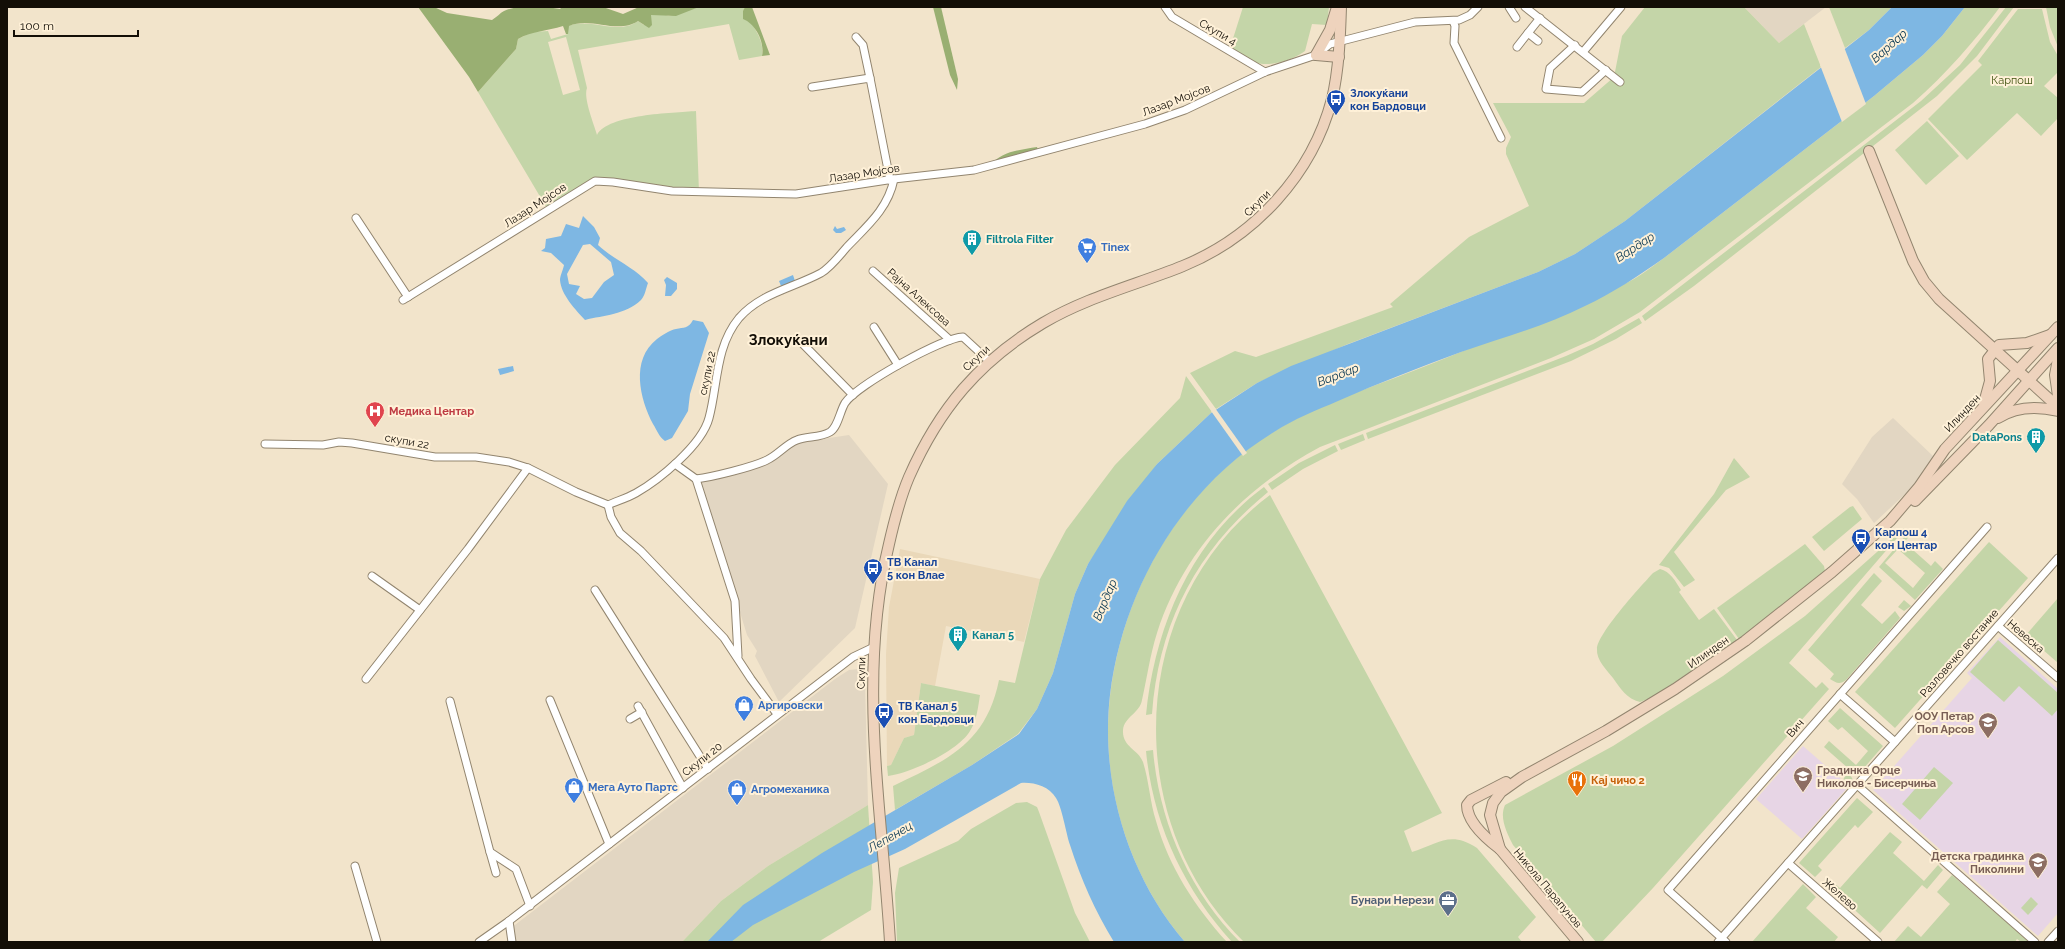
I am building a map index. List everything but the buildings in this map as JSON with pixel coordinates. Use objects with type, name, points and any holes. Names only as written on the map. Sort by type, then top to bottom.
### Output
[{"type":"street","name":"Cкупи 4","points":[[1165,7],[1172,17],[1264,72]]},
{"type":"street","points":[[1337,7],[1330,30],[1316,55],[1339,57]]},
{"type":"street","name":"Скупи","points":[[890,942],[886,886],[877,803],[872,718],[874,647],[878,600],[886,555],[900,503],[908,480],[948,406],[988,361],[1030,331],[1057,315],[1083,303],[1186,265],[1208,254],[1251,225],[1283,192],[1309,155],[1331,103],[1339,57],[1341,7]]},
{"type":"street","points":[[1509,7],[1516,18]]},
{"type":"street","points":[[1525,7],[1620,82]]},
{"type":"street","points":[[1583,52],[1621,7]]},
{"type":"street","points":[[1478,8],[1464,18],[1453,21],[1455,26],[1454,43],[1501,138]]},
{"type":"street","points":[[1517,47],[1540,18]]},
{"type":"street","name":"Лазар Мојсов","points":[[356,218],[405,299],[594,181],[622,183],[672,191],[770,195],[796,194],[892,179],[974,170],[1145,124],[1194,106],[1264,72],[1316,55],[1330,44],[1410,22],[1438,20],[1453,21]]},
{"type":"street","points":[[1528,33],[1538,42]]},
{"type":"street","points":[[856,37],[863,45],[892,179]]},
{"type":"street","points":[[1575,45],[1550,68],[1546,89],[1582,92],[1606,70]]},
{"type":"street","points":[[812,87],[870,78]]},
{"type":"street","points":[[1869,150],[1908,249],[1924,281],[1939,299],[1996,349],[2058,407]]},
{"type":"street","name":"скупи 22","points":[[265,444],[323,445],[339,442],[435,457],[483,458],[508,462],[528,468],[576,492],[608,505],[636,493],[675,464],[705,428],[709,418],[718,366],[725,342],[738,320],[746,310],[763,298],[823,272],[878,216],[891,193],[892,179]]},
{"type":"street","name":"Рајна Алексова","points":[[873,271],[950,340]]},
{"type":"street","points":[[874,327],[898,365]]},
{"type":"street","points":[[1982,409],[1989,388],[1990,369],[1988,359],[2000,344],[2027,343],[2055,330]]},
{"type":"street","name":"Илинден","points":[[1890,522],[1919,487],[1945,449],[2055,330]]},
{"type":"street","name":"Рајна Алексова","points":[[696,479],[713,476],[767,460],[796,440],[828,433],[834,428],[845,403],[853,395],[898,365],[950,340],[958,337],[968,340],[988,361]]},
{"type":"street","points":[[799,340],[853,395]]},
{"type":"street","name":"Илинден","points":[[1500,849],[1490,818],[1491,806],[1500,792],[1522,777],[1606,731],[1712,664],[1817,585],[1920,496],[1989,425],[2058,348]]},
{"type":"street","points":[[2058,359],[2055,375],[2058,396]]},
{"type":"street","points":[[1989,425],[2003,415],[2018,409],[2032,408],[2058,410]]},
{"type":"street","points":[[675,464],[696,479],[735,601],[738,656]]},
{"type":"street","points":[[366,679],[528,468]]},
{"type":"street","points":[[608,505],[611,517],[620,533],[641,551],[700,610],[738,656],[751,680],[777,714]]},
{"type":"street","name":"Вич","points":[[1722,941],[1668,890],[1987,527]]},
{"type":"street","name":"Разловечко востание","points":[[1722,941],[1788,863],[2058,558]]},
{"type":"street","points":[[372,576],[420,610]]},
{"type":"street","points":[[595,590],[708,769]]},
{"type":"street","name":"Невеска","points":[[1998,626],[2058,678]]},
{"type":"street","name":"Скупи 20","points":[[479,942],[530,906],[777,714],[853,657],[874,647]]},
{"type":"street","points":[[1840,694],[1895,742]]},
{"type":"street","points":[[550,700],[609,844]]},
{"type":"street","points":[[450,701],[496,873]]},
{"type":"street","points":[[630,719],[640,709],[683,788]]},
{"type":"street","name":"Илинден","points":[[1500,849],[1491,842],[1471,818],[1467,805],[1471,800],[1514,778],[1522,777]]},
{"type":"street","points":[[1857,785],[2035,942]]},
{"type":"street","name":"Никола Парапунов","points":[[1500,849],[1578,942]]},
{"type":"street","points":[[490,852],[516,869],[530,906]]},
{"type":"street","name":"Желево","points":[[1788,863],[1878,942]]},
{"type":"street","points":[[355,866],[377,942]]},
{"type":"street","points":[[509,921],[512,942]]},
{"type":"street","points":[[2048,942],[2058,931]]},
{"type":"shaded area","points":[[1744,7],[1826,7],[1779,43]]},
{"type":"shaded area","points":[[1893,418],[1933,456],[1917,483],[1874,523],[1857,499],[1842,484],[1872,437]]},
{"type":"shaded area","points":[[849,435],[888,484],[855,628],[779,702],[755,656],[757,651],[747,635],[700,482],[735,472],[796,443]]},
{"type":"shaded area","points":[[900,549],[1040,579],[1024,642],[946,626],[935,686],[921,683],[914,735],[904,738],[891,765],[887,766],[886,654],[889,607]]},
{"type":"shaded area","name":"ООУ Петар Поп Арсов","points":[[2000,637],[2058,689],[2058,913],[2038,936],[1873,790],[1972,678],[1967,673]]},
{"type":"shaded area","points":[[858,669],[863,674],[865,682],[868,805],[768,866],[721,901],[682,942],[512,942],[511,928],[835,679],[849,670]]},
{"type":"shaded area","name":"Градинка Орце Николов - Бисерчиња","points":[[1803,746],[1849,786],[1802,839],[1756,799]]},
{"type":"green space","points":[[524,6],[539,6],[560,9],[562,7],[603,7],[623,14],[639,7],[699,7],[676,16],[651,15],[652,25],[649,28],[638,21],[630,25],[621,26],[577,23],[569,26],[568,34],[566,34],[563,26],[523,36],[518,39],[516,49],[478,92],[469,77],[418,7],[434,7],[447,13],[492,20],[504,11]]},
{"type":"green space","points":[[699,7],[745,7],[743,12],[760,38],[762,44],[762,56],[739,60],[729,24],[578,50],[587,88],[586,98],[597,135],[603,128],[627,119],[657,114],[696,111],[699,192],[599,181],[548,210],[478,92],[516,49],[518,39],[532,32],[548,31],[551,39],[568,34],[568,26],[577,24],[622,27],[638,21],[644,25],[650,15],[663,14],[669,16]],"holes":[[[566,37],[580,90],[563,95],[548,42]]]},
{"type":"green space","points":[[745,7],[752,7],[770,55],[762,56],[763,51],[761,40],[756,29],[748,21],[743,19],[743,11]]},
{"type":"green space","points":[[933,7],[941,7],[958,79],[957,90],[950,75]]},
{"type":"green space","points":[[1243,7],[1329,7],[1327,25],[1312,24],[1305,51],[1288,60],[1274,64],[1260,64],[1230,48]]},
{"type":"green space","points":[[1645,7],[1744,7],[1779,43],[1804,24],[1821,67],[1625,221],[1575,254],[1538,272],[1348,344],[1257,383],[1216,409],[1190,373],[1235,351],[1256,357],[1393,307],[1390,304],[1469,237],[1529,206],[1506,154],[1506,148],[1511,137],[1493,103],[1584,103],[1614,77],[1622,36]]},
{"type":"green space","points":[[1829,7],[1892,7],[1869,30],[1845,48]]},
{"type":"green space","points":[[1965,7],[2000,7],[1959,57],[1937,81],[1913,103],[1640,312],[1594,339],[1551,358],[1320,447],[1292,463],[1266,482],[1242,502],[1220,524],[1200,548],[1183,574],[1169,603],[1157,633],[1150,658],[1141,704],[1126,722],[1123,730],[1125,740],[1143,762],[1156,821],[1168,854],[1184,886],[1204,915],[1227,942],[1185,942],[1165,916],[1148,888],[1134,858],[1122,826],[1114,794],[1109,761],[1108,729],[1110,696],[1117,656],[1128,617],[1143,580],[1162,545],[1184,512],[1211,482],[1240,455],[1289,422],[1342,398],[1430,365],[1545,316],[1590,299],[1638,277],[1874,96],[1923,55],[1942,36]]},
{"type":"green space","points":[[2006,7],[2014,7],[1977,56],[1937,96],[1694,286],[1645,321],[1642,316],[1921,101],[1960,65]]},
{"type":"green space","points":[[2046,7],[2058,7],[2058,47],[2050,27]]},
{"type":"green space","name":"Карпош","points":[[2018,9],[2042,9],[2050,42],[2058,56],[2058,72],[2044,86],[2058,98],[2058,118],[2041,136],[2017,113],[1967,160],[1928,119],[1982,65],[1978,61]]},
{"type":"green space","points":[[1927,121],[1959,156],[1926,185],[1895,150]]},
{"type":"green space","points":[[1037,147],[1039,153],[990,166],[994,161],[1005,154]]},
{"type":"green space","points":[[1639,318],[1642,323],[1616,339],[1571,361],[1368,439],[1366,433],[1566,356],[1593,344]]},
{"type":"green space","points":[[1186,376],[1212,412],[1157,464],[1088,564],[1075,594],[1053,673],[1037,709],[1018,734],[972,765],[895,810],[893,786],[947,758],[961,747],[974,735],[985,720],[993,702],[999,680],[1015,683],[1040,579],[1066,530],[1115,465],[1180,398]]},
{"type":"green space","points":[[1363,434],[1365,440],[1341,450],[1338,444]]},
{"type":"green space","points":[[1335,445],[1338,451],[1303,469],[1272,490],[1268,484],[1299,463]]},
{"type":"green space","points":[[1734,458],[1750,477],[1726,490],[1674,552],[1695,580],[1684,587],[1669,568],[1659,565],[1714,494]]},
{"type":"green space","points":[[1264,487],[1268,492],[1243,514],[1221,538],[1202,563],[1186,590],[1173,619],[1163,649],[1156,680],[1152,714],[1146,715],[1158,649],[1168,618],[1181,588],[1197,559],[1216,533],[1238,509]]},
{"type":"green space","points":[[1270,495],[1442,813],[1404,831],[1412,852],[1437,842],[1451,839],[1468,843],[1477,848],[1536,917],[1518,937],[1522,942],[1244,942],[1203,892],[1175,835],[1159,774],[1156,712],[1166,651],[1188,592],[1223,540]]},
{"type":"green space","points":[[1853,506],[1862,519],[1824,551],[1812,537]]},
{"type":"green space","points":[[1904,528],[1789,663],[1816,688],[1822,682],[1829,689],[1653,888],[1602,942],[1596,942],[1513,845],[1503,820],[1503,810],[1505,805],[1613,746],[1723,676],[1805,616]]},
{"type":"green space","points":[[1906,535],[1908,538],[1904,542],[1931,566],[1935,561],[1943,569],[1915,600],[1879,567]],"holes":[[[1898,549],[1925,573],[1913,588],[1885,563]]]},
{"type":"green space","points":[[1989,542],[2028,578],[1895,728],[1855,692]]},
{"type":"green space","points":[[1805,544],[1824,566],[1825,571],[1739,639],[1717,608]]},
{"type":"green space","points":[[1660,569],[1670,574],[1675,580],[1681,590],[1679,592],[1699,620],[1714,609],[1737,640],[1653,697],[1640,702],[1635,701],[1621,689],[1600,661],[1597,649],[1604,633],[1620,610],[1653,573]]},
{"type":"green space","points":[[1874,573],[1882,581],[1861,605],[1882,624],[1895,611],[1900,618],[1846,680],[1842,683],[1836,682],[1830,679],[1834,674],[1808,650]]},
{"type":"green space","points":[[2058,598],[2058,663],[2026,635]]},
{"type":"green space","points":[[1904,600],[1911,606],[1904,611],[1898,607]]},
{"type":"green space","points":[[1998,640],[2058,693],[2058,709],[2052,716],[2019,686],[2004,702],[1970,672]]},
{"type":"green space","points":[[921,683],[980,695],[974,722],[964,739],[945,753],[909,771],[888,776],[887,766],[891,765],[904,738],[914,735]]},
{"type":"green space","points":[[1840,708],[1883,746],[1857,776],[1824,747],[1829,741],[1856,765],[1868,751],[1842,727],[1838,730],[1828,721]]},
{"type":"green space","points":[[1153,750],[1156,777],[1162,803],[1180,854],[1192,878],[1206,900],[1222,922],[1240,942],[1232,942],[1199,900],[1173,853],[1163,829],[1150,778],[1146,751]]},
{"type":"green space","points":[[1934,767],[1953,783],[1920,820],[1902,804]]},
{"type":"green space","points":[[1848,775],[1853,780],[1848,785],[1843,780]]},
{"type":"green space","points":[[1857,798],[1873,812],[1858,828],[1855,825],[1818,866],[1822,870],[1815,877],[1799,863]]},
{"type":"green space","points":[[1027,802],[1037,807],[1075,913],[1090,942],[897,942],[895,893],[899,868],[958,841],[971,829],[1016,803]]},
{"type":"green space","points":[[868,805],[873,882],[871,910],[818,942],[682,942],[721,901],[768,866]]},
{"type":"green space","points":[[1890,832],[1902,842],[1893,853],[1924,881],[1938,865],[1943,870],[1927,889],[1922,885],[1880,933],[1824,882],[1828,878],[1840,888]]},
{"type":"green space","points":[[1952,875],[2029,942],[2021,942],[2017,939],[2015,942],[1894,942],[1908,926],[1921,937],[1950,904],[1937,892]]},
{"type":"green space","points":[[1803,884],[1816,897],[1806,908],[1838,937],[1834,942],[1752,942]]},
{"type":"green space","points":[[2031,897],[2038,904],[2028,915],[2021,908]]},
{"type":"water","points":[[1892,7],[1965,7],[1942,36],[1923,55],[1874,96],[1664,258],[1635,278],[1595,301],[1555,320],[1415,369],[1353,394],[1289,423],[1241,455],[1211,482],[1185,512],[1162,545],[1143,580],[1128,617],[1117,656],[1110,695],[1108,728],[1109,761],[1114,794],[1122,826],[1134,858],[1148,888],[1165,916],[1185,942],[1114,942],[1095,907],[1079,870],[1056,798],[1049,790],[1036,784],[1021,783],[905,849],[854,872],[753,925],[731,942],[707,942],[743,905],[822,853],[972,765],[1019,734],[1037,709],[1053,673],[1075,594],[1088,564],[1127,501],[1157,464],[1211,413],[1257,383],[1291,366],[1538,272],[1575,254],[1625,221],[1869,30]]},
{"type":"water","points":[[583,216],[594,227],[600,238],[598,245],[637,272],[648,283],[641,300],[635,305],[621,312],[585,320],[566,297],[560,280],[564,265],[551,253],[541,251],[545,248],[546,239],[561,236],[566,224],[579,228]],"holes":[[[590,244],[611,262],[614,275],[604,282],[592,298],[584,299],[576,294],[580,286],[569,284],[567,274],[583,245]]]},
{"type":"water","points":[[835,226],[837,229],[844,227],[846,230],[841,233],[836,233],[833,230]]},
{"type":"water","points":[[793,275],[795,281],[781,286],[779,281]]},
{"type":"water","points":[[667,277],[677,283],[677,289],[671,296],[665,296],[666,285],[664,280]]},
{"type":"water","points":[[693,320],[703,322],[709,333],[690,394],[688,411],[672,438],[665,441],[653,424],[644,403],[641,392],[640,369],[643,358],[657,339],[671,331],[688,326]]},
{"type":"water","points":[[513,366],[514,371],[500,375],[498,369]]},
{"type":"pier","points":[[1844,47],[1866,104],[1842,122],[1820,65]]},
{"type":"pier","points":[[1215,408],[1247,453],[1243,456],[1211,411]]},
{"type":"place","name":"Злокуќани кон Бардовци","points":[[1336,116]]},
{"type":"place","name":"Filtrola Filter","points":[[972,256]]},
{"type":"place","name":"Tinex","points":[[1087,264]]},
{"type":"place","name":"Медика Центар","points":[[375,428]]},
{"type":"place","name":"DataPons","points":[[2036,454]]},
{"type":"place","name":"Карпош 4 кон Центар","points":[[1861,555]]},
{"type":"place","name":"ТВ Канал 5 кон Влае","points":[[873,585]]},
{"type":"place","name":"Канал 5","points":[[958,652]]},
{"type":"place","name":"Аргировски","points":[[744,722]]},
{"type":"place","name":"ТВ Канал 5 кон Бардовци","points":[[884,729]]},
{"type":"place","name":"ООУ Петар Поп Арсов","points":[[1988,739]]},
{"type":"place","name":"Градинка Орце Николов - Бисерчиња","points":[[1803,793]]},
{"type":"place","name":"Кај чичо 2","points":[[1577,797]]},
{"type":"place","name":"Мега Ауто Партс","points":[[574,804]]},
{"type":"place","name":"Агромеханика","points":[[737,806]]},
{"type":"place","name":"Детска градинка Пиколини","points":[[2038,879]]},
{"type":"place","name":"Бунари Нерези","points":[[1448,917]]},
{"type":"district","name":"Злокуќани","points":[[788,340]]},
{"type":"water label","name":"Вардар","points":[[1889,46]]},
{"type":"water label","name":"Вардар","points":[[1635,247]]},
{"type":"water label","name":"Вардар","points":[[1338,375]]},
{"type":"water label","name":"Вардар","points":[[1105,600]]},
{"type":"water label","name":"Лепенец","points":[[890,837]]}]
